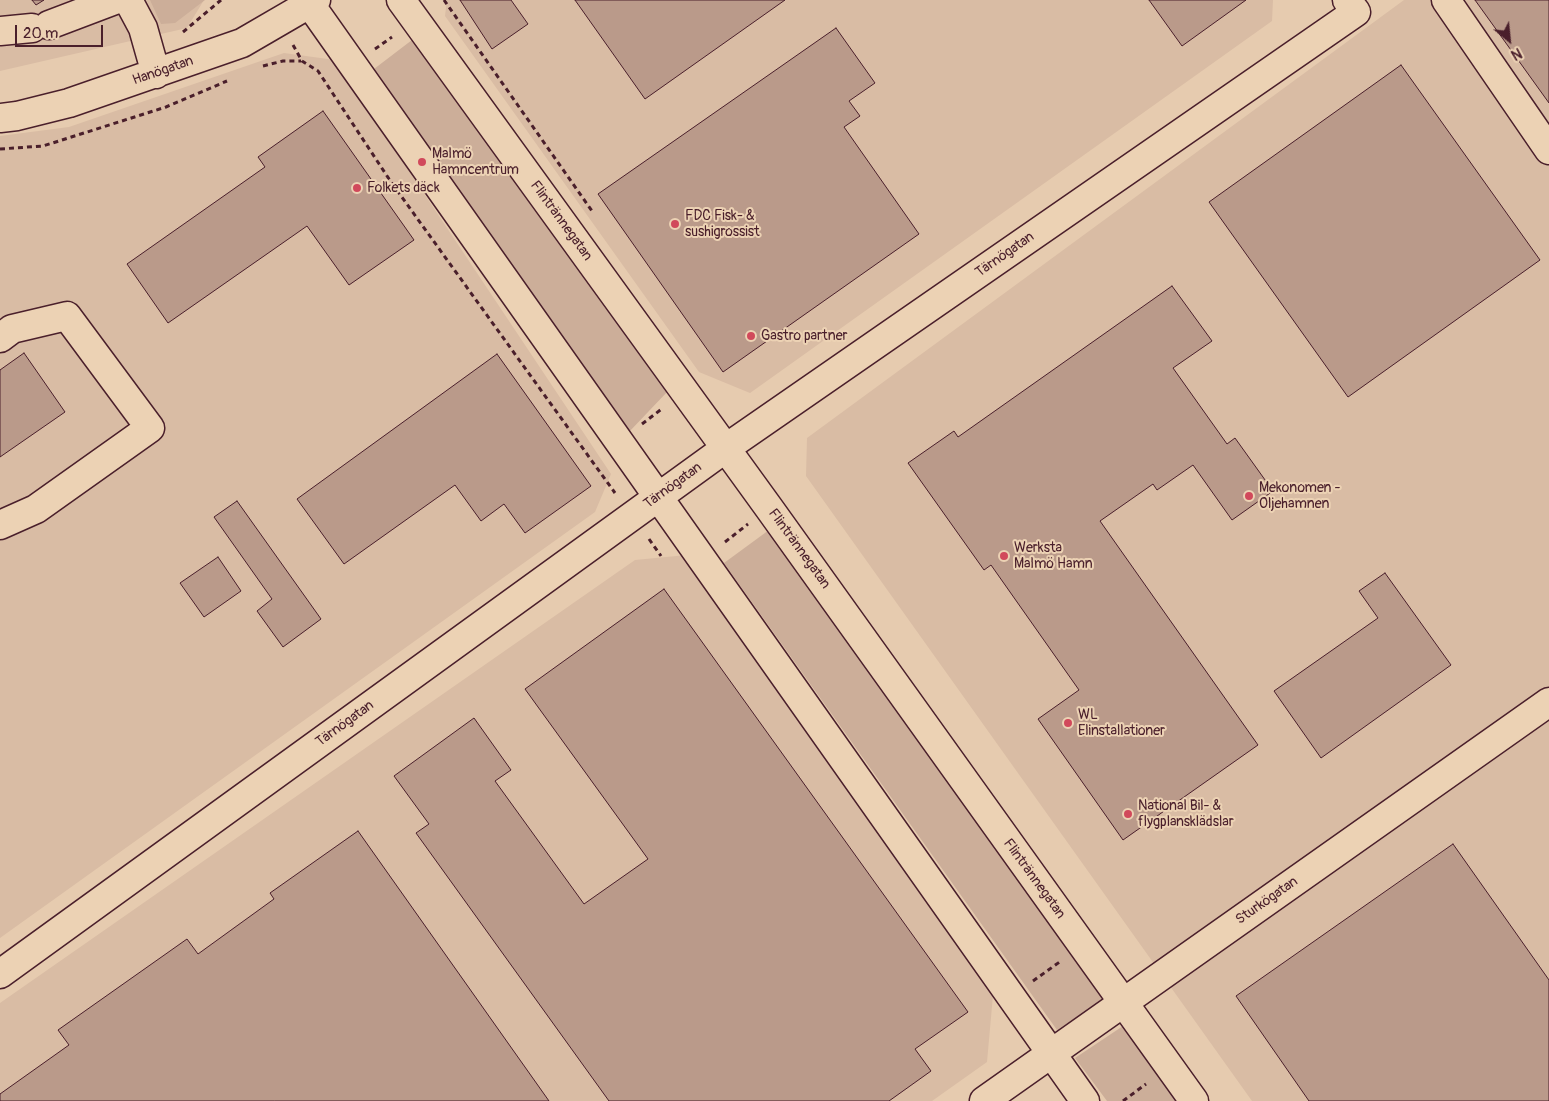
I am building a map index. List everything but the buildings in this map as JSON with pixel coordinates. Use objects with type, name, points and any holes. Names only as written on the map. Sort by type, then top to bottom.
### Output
[{"type":"street","points":[[0,31],[41,27],[115,0]]},
{"type":"street","points":[[128,0],[142,28],[152,61]]},
{"type":"street","points":[[1446,0],[1549,150]]},
{"type":"street","points":[[311,2],[353,65],[701,560],[1085,1101]]},
{"type":"street","name":"Hanögatan","points":[[0,118],[18,116],[69,103],[152,61],[242,43],[279,23],[311,2]]},
{"type":"street","name":"Tärnögatan","points":[[0,974],[726,448],[1351,6]]},
{"type":"street","name":"Flintrännegatan","points":[[408,10],[726,448],[1194,1101]]},
{"type":"street","points":[[0,338],[12,329],[67,316],[150,428],[36,509],[0,525]]},
{"type":"street","name":"Sturkögatan","points":[[984,1101],[1549,702]]},
{"type":"path","points":[[152,61],[177,36],[221,0]]},
{"type":"path","points":[[324,85],[353,65],[408,10],[444,0]]},
{"type":"path","points":[[279,23],[302,61],[318,71],[324,85],[590,460],[685,392]]},
{"type":"path","points":[[255,68],[283,62],[302,61]]},
{"type":"path","points":[[0,149],[43,146],[80,135],[166,107],[230,80]]},
{"type":"path","points":[[701,560],[769,508]]},
{"type":"path","points":[[1011,997],[1082,946]]},
{"type":"shaded area","points":[[0,0],[204,0],[187,28],[0,71]]},
{"type":"shaded area","points":[[150,0],[205,0],[175,23],[161,24]]},
{"type":"shaded area","points":[[447,0],[1273,0],[1272,21],[750,393],[699,372],[445,16]]},
{"type":"shaded area","points":[[1404,0],[1549,0],[1549,1101],[1252,1101],[806,476],[807,438]]},
{"type":"shaded area","points":[[412,40],[668,391],[629,432],[374,69]]},
{"type":"shaded area","points":[[284,53],[335,60],[611,474],[595,512],[0,938],[0,136],[69,127]]},
{"type":"shaded area","points":[[769,530],[1103,1000],[1057,1030],[724,563]]},
{"type":"shaded area","points":[[687,555],[993,995],[987,1062],[932,1101],[0,1101],[0,1003],[635,560]]},
{"type":"shaded area","points":[[1123,1026],[1177,1101],[1107,1101],[1075,1058]]},
{"type":"place","name":"Malmö Hamncentrum","points":[[422,162]]},
{"type":"place","name":"Folkets däck","points":[[357,188]]},
{"type":"place","name":"FDC Fisk- & sushigrossist","points":[[675,224]]},
{"type":"place","name":"Gastro partner","points":[[751,336]]},
{"type":"place","name":"Mekonomen - Oljehamnen","points":[[1249,496]]},
{"type":"place","name":"Werksta Malmö Hamn","points":[[1004,556]]},
{"type":"place","name":"WL Elinstallationer","points":[[1068,723]]},
{"type":"place","name":"National Bil- & flygplansklädslar","points":[[1128,814]]}]
